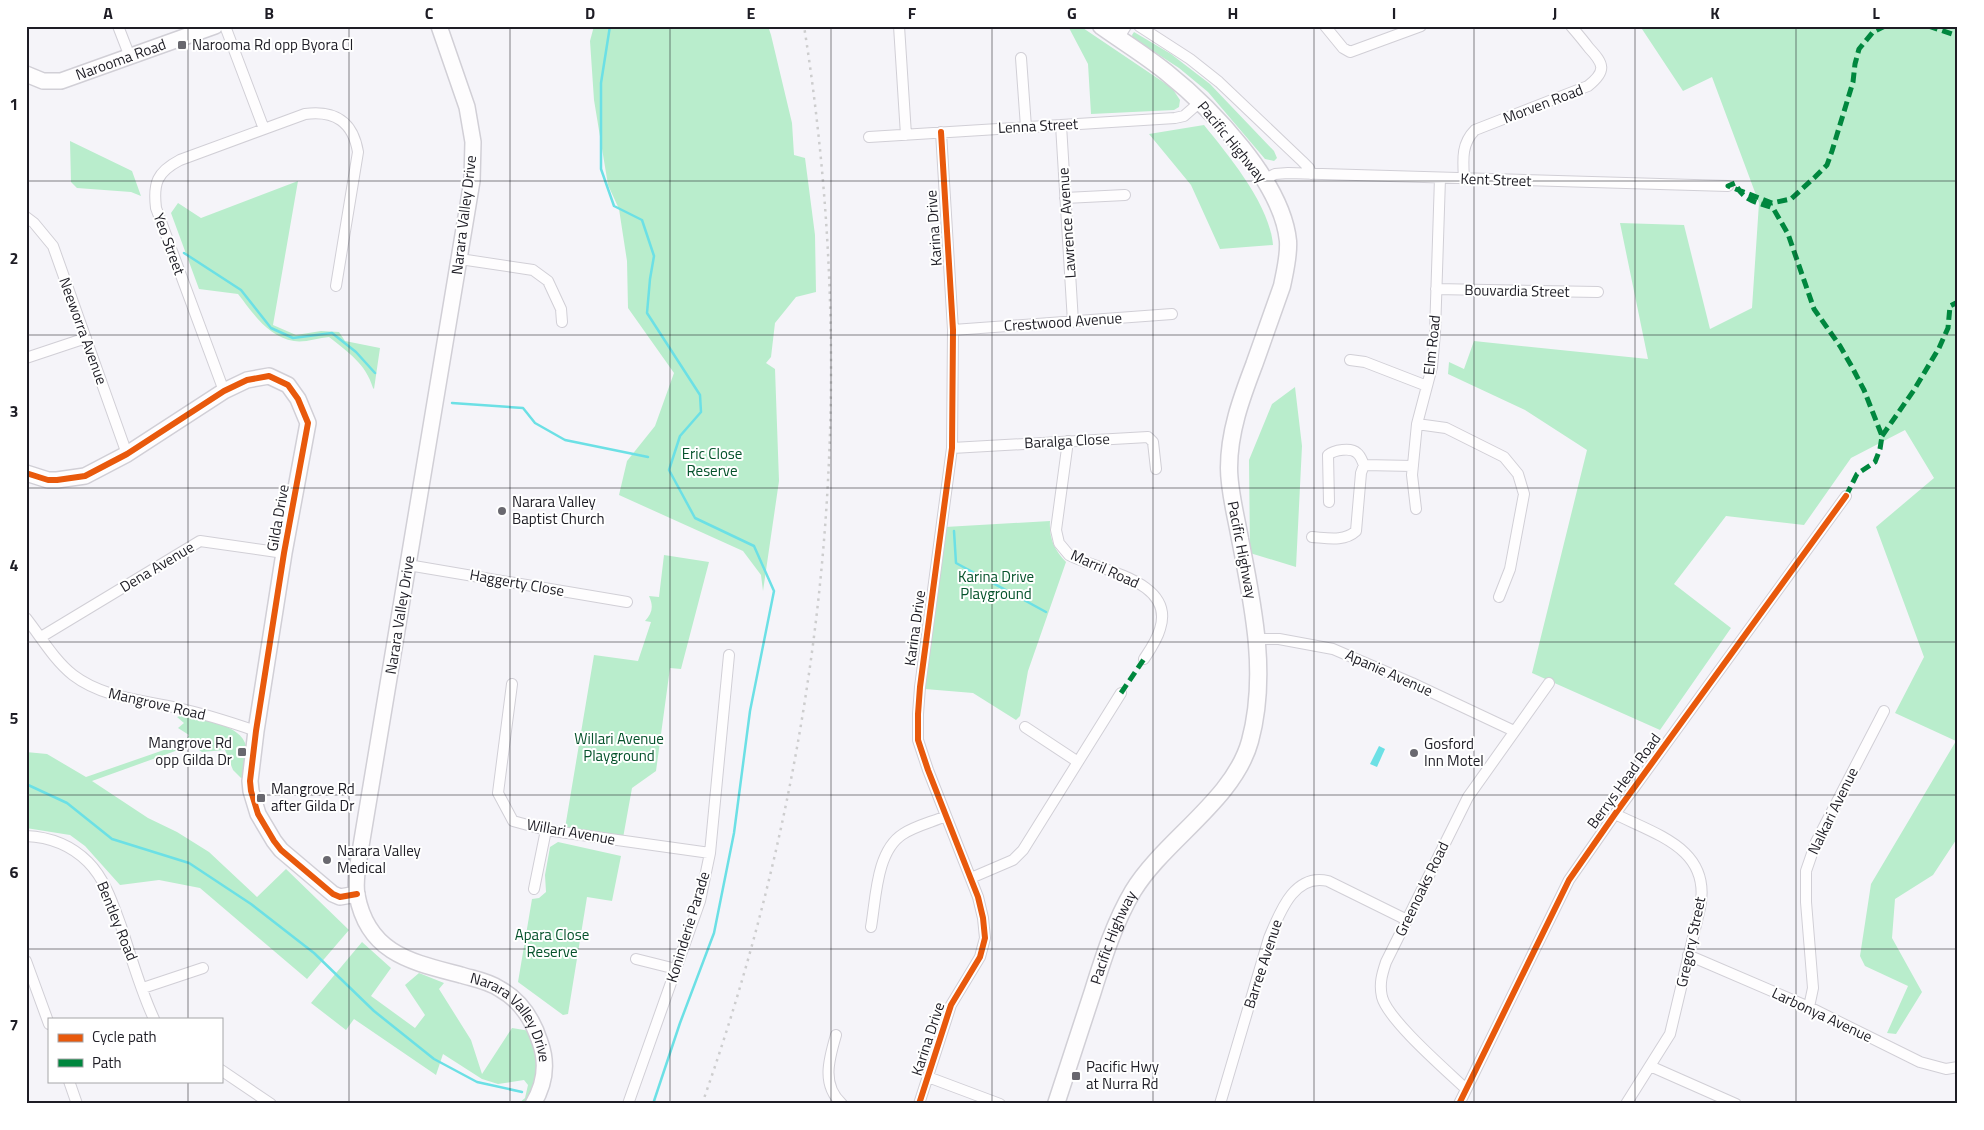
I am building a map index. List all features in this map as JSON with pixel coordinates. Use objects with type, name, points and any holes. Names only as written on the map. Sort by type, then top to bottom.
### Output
[{"type":"main road","name":"Narooma Road","points":[[26,74],[43,81],[61,81],[215,26]]},
{"type":"main road","name":"Narara Valley Drive","points":[[439,26],[467,107],[473,142],[472,181],[360,855],[357,894],[366,922],[382,944],[393,952],[422,965],[487,982],[510,995],[520,1004],[538,1035],[544,1057],[545,1074],[543,1082],[532,1104]]},
{"type":"main road","name":"Pacific Highway","points":[[1061,1102],[1098,975],[1122,910],[1135,888],[1154,865],[1225,787],[1244,758],[1252,732],[1258,676],[1257,639],[1229,471],[1230,447],[1236,413],[1282,286],[1288,240],[1280,211],[1265,179],[1244,151],[1200,102],[1122,32],[1100,26]]},
{"type":"main road","name":"Gilda Drive","points":[[26,474],[48,480],[76,479],[98,471],[224,391],[247,380],[269,376],[288,385],[298,399],[308,423],[284,553],[256,731],[250,781],[251,791],[258,814],[281,850],[327,890],[340,896],[357,894]]},
{"type":"street","points":[[118,26],[130,56]]},
{"type":"street","points":[[225,26],[264,129]]},
{"type":"street","points":[[899,26],[906,134]]},
{"type":"street","name":"Pacific Highway","points":[[1140,26],[1190,59],[1219,82],[1302,161],[1309,168],[1311,174]]},
{"type":"street","points":[[1325,26],[1343,48],[1350,52],[1421,26]]},
{"type":"street","name":"Morven Road","points":[[1464,179],[1464,147],[1468,138],[1475,130],[1588,86],[1596,80],[1601,70],[1600,60],[1571,26]]},
{"type":"street","points":[[1021,58],[1026,127]]},
{"type":"street","name":"Lenna Street","points":[[869,137],[1175,118],[1184,116],[1200,102]]},
{"type":"street","name":"Yeo Street","points":[[224,391],[156,208],[155,189],[160,175],[171,165],[305,114],[327,113],[342,121],[354,137],[358,152],[336,286]]},
{"type":"street","name":"Lawrence Avenue","points":[[1061,125],[1073,322]]},
{"type":"street","name":"Karina Drive","points":[[919,1104],[951,1005],[980,957],[984,938],[983,918],[971,878],[918,740],[918,714],[952,448],[953,330],[941,132]]},
{"type":"street","name":"Kent Street","points":[[1265,179],[1275,174],[1311,174],[1728,186]]},
{"type":"street","name":"Elm Road","points":[[1416,509],[1412,475],[1418,424],[1432,367],[1440,178]]},
{"type":"street","points":[[1065,198],[1125,195]]},
{"type":"street","name":"Neeworra Avenue","points":[[26,217],[34,223],[53,246],[127,454]]},
{"type":"street","points":[[460,259],[533,270],[548,281],[552,288],[561,309],[562,322]]},
{"type":"street","name":"Bouvardia Street","points":[[1436,289],[1598,292]]},
{"type":"street","name":"Crestwood Avenue","points":[[953,330],[1172,314]]},
{"type":"street","points":[[26,358],[86,338]]},
{"type":"street","points":[[1350,360],[1365,362],[1426,386]]},
{"type":"street","points":[[1418,424],[1446,428],[1504,457],[1518,474],[1524,494],[1510,570],[1499,597]]},
{"type":"street","name":"Baralga Close","points":[[952,448],[1148,437],[1153,442],[1156,469]]},
{"type":"street","name":"Marril Road","points":[[1068,441],[1056,523],[1057,537],[1063,550],[1069,555],[1134,581],[1157,598],[1162,607],[1161,627],[1144,659]]},
{"type":"street","points":[[1312,537],[1342,538],[1348,537],[1356,531],[1361,474],[1364,465],[1357,452],[1352,450],[1333,451],[1328,455],[1329,502]]},
{"type":"street","points":[[1364,465],[1413,466]]},
{"type":"street","name":"Berrys Head Road","points":[[1459,1104],[1569,880],[1846,496]]},
{"type":"street","name":"Dena Avenue","points":[[41,637],[200,541],[284,553]]},
{"type":"street","name":"Haggerty Close","points":[[408,564],[626,602]]},
{"type":"street","name":"Mangrove Road","points":[[26,618],[72,674],[100,690],[223,719],[256,731]]},
{"type":"street","name":"Apanie Avenue","points":[[1257,639],[1279,640],[1333,649],[1412,683],[1514,731]]},
{"type":"street","name":"Koninderie Parade","points":[[628,1104],[700,900],[710,853],[729,655]]},
{"type":"street","name":"Greenoaks Road","points":[[1466,1089],[1399,1024],[1382,998],[1381,979],[1383,970],[1465,802],[1549,683]]},
{"type":"street","name":"Willari Avenue","points":[[512,684],[498,793],[513,821],[546,830],[710,853]]},
{"type":"street","points":[[971,878],[1013,860],[1018,856],[1121,694]]},
{"type":"street","name":"Nalkari Avenue","points":[[1809,1007],[1813,988],[1806,902],[1806,871],[1816,842],[1884,711]]},
{"type":"street","points":[[1026,726],[1078,762]]},
{"type":"street","name":"Gregory Street","points":[[1615,814],[1682,848],[1696,864],[1702,886],[1702,897],[1670,1034],[1626,1104]]},
{"type":"street","points":[[871,927],[883,862],[890,847],[904,833],[946,816]]},
{"type":"street","points":[[534,889],[546,830]]},
{"type":"street","name":"Bentley Road","points":[[26,836],[39,837],[65,845],[88,862],[95,871],[102,881],[114,908],[154,1018]]},
{"type":"street","name":"Barree Avenue","points":[[1220,1104],[1269,938],[1279,914],[1301,884],[1320,879],[1407,920]]},
{"type":"street","name":"Larbonya Avenue","points":[[1688,954],[1809,1007],[1920,1062],[1946,1069],[1958,1067]]},
{"type":"street","points":[[636,959],[676,969]]},
{"type":"street","points":[[26,961],[48,1021]]},
{"type":"street","points":[[143,988],[203,968]]},
{"type":"street","points":[[836,1035],[830,1055],[828,1078],[837,1099],[842,1104]]},
{"type":"street","points":[[1650,1066],[1736,1104]]},
{"type":"street","points":[[222,1071],[272,1104]]},
{"type":"street","points":[[928,1077],[1000,1104]]},
{"type":"street","points":[[69,1082],[77,1104]]},
{"type":"green space","name":"Eric Close Reserve","points":[[594,26],[768,26],[771,35],[792,123],[794,155],[805,158],[815,235],[816,292],[796,297],[775,323],[771,357],[766,363],[775,369],[779,481],[763,591],[761,575],[743,551],[619,495],[627,461],[655,426],[674,373],[628,308],[627,261],[619,209],[608,185],[594,100],[590,41]]},
{"type":"green space","points":[[1068,26],[1080,26],[1172,88],[1180,100],[1179,107],[1174,110],[1091,114],[1088,64]]},
{"type":"green space","points":[[1640,26],[1958,26],[1958,837],[1933,875],[1895,899],[1892,938],[1922,992],[1896,1034],[1887,1033],[1908,986],[1865,966],[1860,956],[1871,884],[1956,741],[1895,713],[1924,657],[1876,527],[1934,478],[1905,430],[1851,458],[1804,525],[1726,516],[1674,584],[1731,628],[1660,730],[1532,673],[1587,450],[1525,410],[1448,374],[1449,362],[1464,369],[1474,341],[1648,359],[1620,223],[1684,225],[1710,329],[1752,308],[1759,203],[1712,77],[1683,91]]},
{"type":"green space","points":[[1134,32],[1171,54],[1210,84],[1274,151],[1277,158],[1274,161],[1265,159],[1208,92],[1179,68],[1133,38]]},
{"type":"green space","points":[[1204,125],[1247,182],[1264,214],[1273,245],[1220,249],[1191,185],[1149,134]]},
{"type":"green space","points":[[70,141],[132,171],[141,196],[131,192],[77,188],[71,182]]},
{"type":"green space","points":[[298,181],[273,325],[296,335],[321,331],[339,332],[345,341],[380,348],[374,389],[361,365],[329,337],[302,341],[285,339],[276,335],[262,323],[238,294],[199,289],[171,213],[178,203],[201,218]]},
{"type":"green space","points":[[1295,387],[1302,446],[1296,567],[1250,553],[1249,460],[1272,404]]},
{"type":"green space","name":"Karina Drive Playground","points":[[1050,521],[1050,533],[1053,543],[1058,553],[1066,562],[1028,671],[1020,716],[1016,720],[973,693],[925,689],[945,527]]},
{"type":"green space","name":"Willari Avenue Playground","points":[[664,555],[709,562],[681,669],[670,668],[656,771],[632,788],[623,838],[565,828],[594,655],[638,661],[651,622],[645,621],[652,610],[649,596],[659,597]]},
{"type":"green space","points":[[182,715],[219,724],[237,733],[243,739],[247,757],[244,777],[241,778],[233,770],[225,750],[202,752],[192,745],[92,781],[148,818],[177,832],[209,852],[257,897],[286,869],[349,930],[307,979],[200,888],[159,880],[120,885],[85,846],[70,835],[26,828],[26,752],[47,754],[86,777],[184,743],[189,735],[178,728],[184,723],[177,717]]},
{"type":"green space","name":"Apara Close Reserve","points":[[558,842],[621,856],[612,901],[587,897],[568,1014],[563,1015],[518,982],[532,899],[539,898],[546,892],[545,875],[550,847]]},
{"type":"green space","points":[[362,942],[391,968],[371,996],[415,1028],[425,1015],[405,985],[419,973],[444,983],[439,989],[471,1040],[482,1074],[512,1028],[530,1031],[536,1051],[537,1069],[534,1085],[523,1104],[518,1104],[525,1098],[528,1085],[524,1080],[498,1084],[482,1079],[443,1054],[436,1075],[354,1019],[346,1030],[311,1003]]},
{"type":"water","points":[[1379,746],[1385,749],[1377,767],[1370,764]]},
{"type":"waterway","points":[[610,26],[601,83],[601,169],[614,206],[642,220],[654,256],[647,313],[700,395],[701,412],[680,436],[669,470],[695,518],[754,546],[774,591],[750,711],[734,833],[714,933],[680,1023],[653,1104]]},
{"type":"waterway","points":[[184,253],[241,290],[271,328],[293,338],[332,333],[356,352],[375,373]]},
{"type":"waterway","points":[[452,403],[523,408],[535,423],[565,440],[648,457]]},
{"type":"waterway","points":[[954,531],[956,563],[1046,612]]},
{"type":"waterway","points":[[26,784],[67,803],[112,839],[189,863],[251,904],[314,953],[374,1011],[434,1059],[477,1082],[522,1092]]},
{"type":"railway","points":[[702,1104],[744,972],[778,840],[804,706],[821,571],[830,436],[830,300],[821,163],[804,26]]},
{"type":"marked path","points":[[1846,496],[1857,474],[1875,462],[1882,436],[1864,390],[1852,367],[1814,309],[1788,234],[1773,208],[1746,197],[1742,194],[1738,189],[1735,183],[1728,186],[1772,203],[1791,199],[1827,165],[1853,82],[1859,49],[1873,32],[1885,26]]},
{"type":"marked path","points":[[1928,26],[1958,36]]},
{"type":"marked path","points":[[1882,436],[1914,390],[1939,348],[1948,328],[1950,306],[1958,302]]},
{"type":"marked path","points":[[1121,693],[1144,659]]},
{"type":"cycle path","points":[[919,1104],[951,1005],[980,957],[985,938],[978,897],[918,740],[920,687],[952,448],[953,330],[941,132]]},
{"type":"cycle path","points":[[26,473],[48,480],[85,476],[127,454],[224,391],[247,380],[269,376],[288,385],[298,399],[308,423],[284,553],[256,731],[250,781],[251,791],[258,814],[281,850],[333,894],[340,897],[357,894]]},
{"type":"cycle path","points":[[1459,1104],[1569,880],[1846,496]]},
{"type":"place","name":"Narooma Rd opp Byora Cl","points":[[182,45]]},
{"type":"place","name":"Narara Valley Baptist Church","points":[[502,511]]},
{"type":"place","name":"Mangrove Rd opp Gilda Dr","points":[[242,752]]},
{"type":"place","name":"Gosford Inn Motel","points":[[1414,753]]},
{"type":"place","name":"Mangrove Rd after Gilda Dr","points":[[261,798]]},
{"type":"place","name":"Narara Valley Medical","points":[[327,860]]},
{"type":"place","name":"Pacific Hwy at Nurra Rd","points":[[1076,1076]]}]
